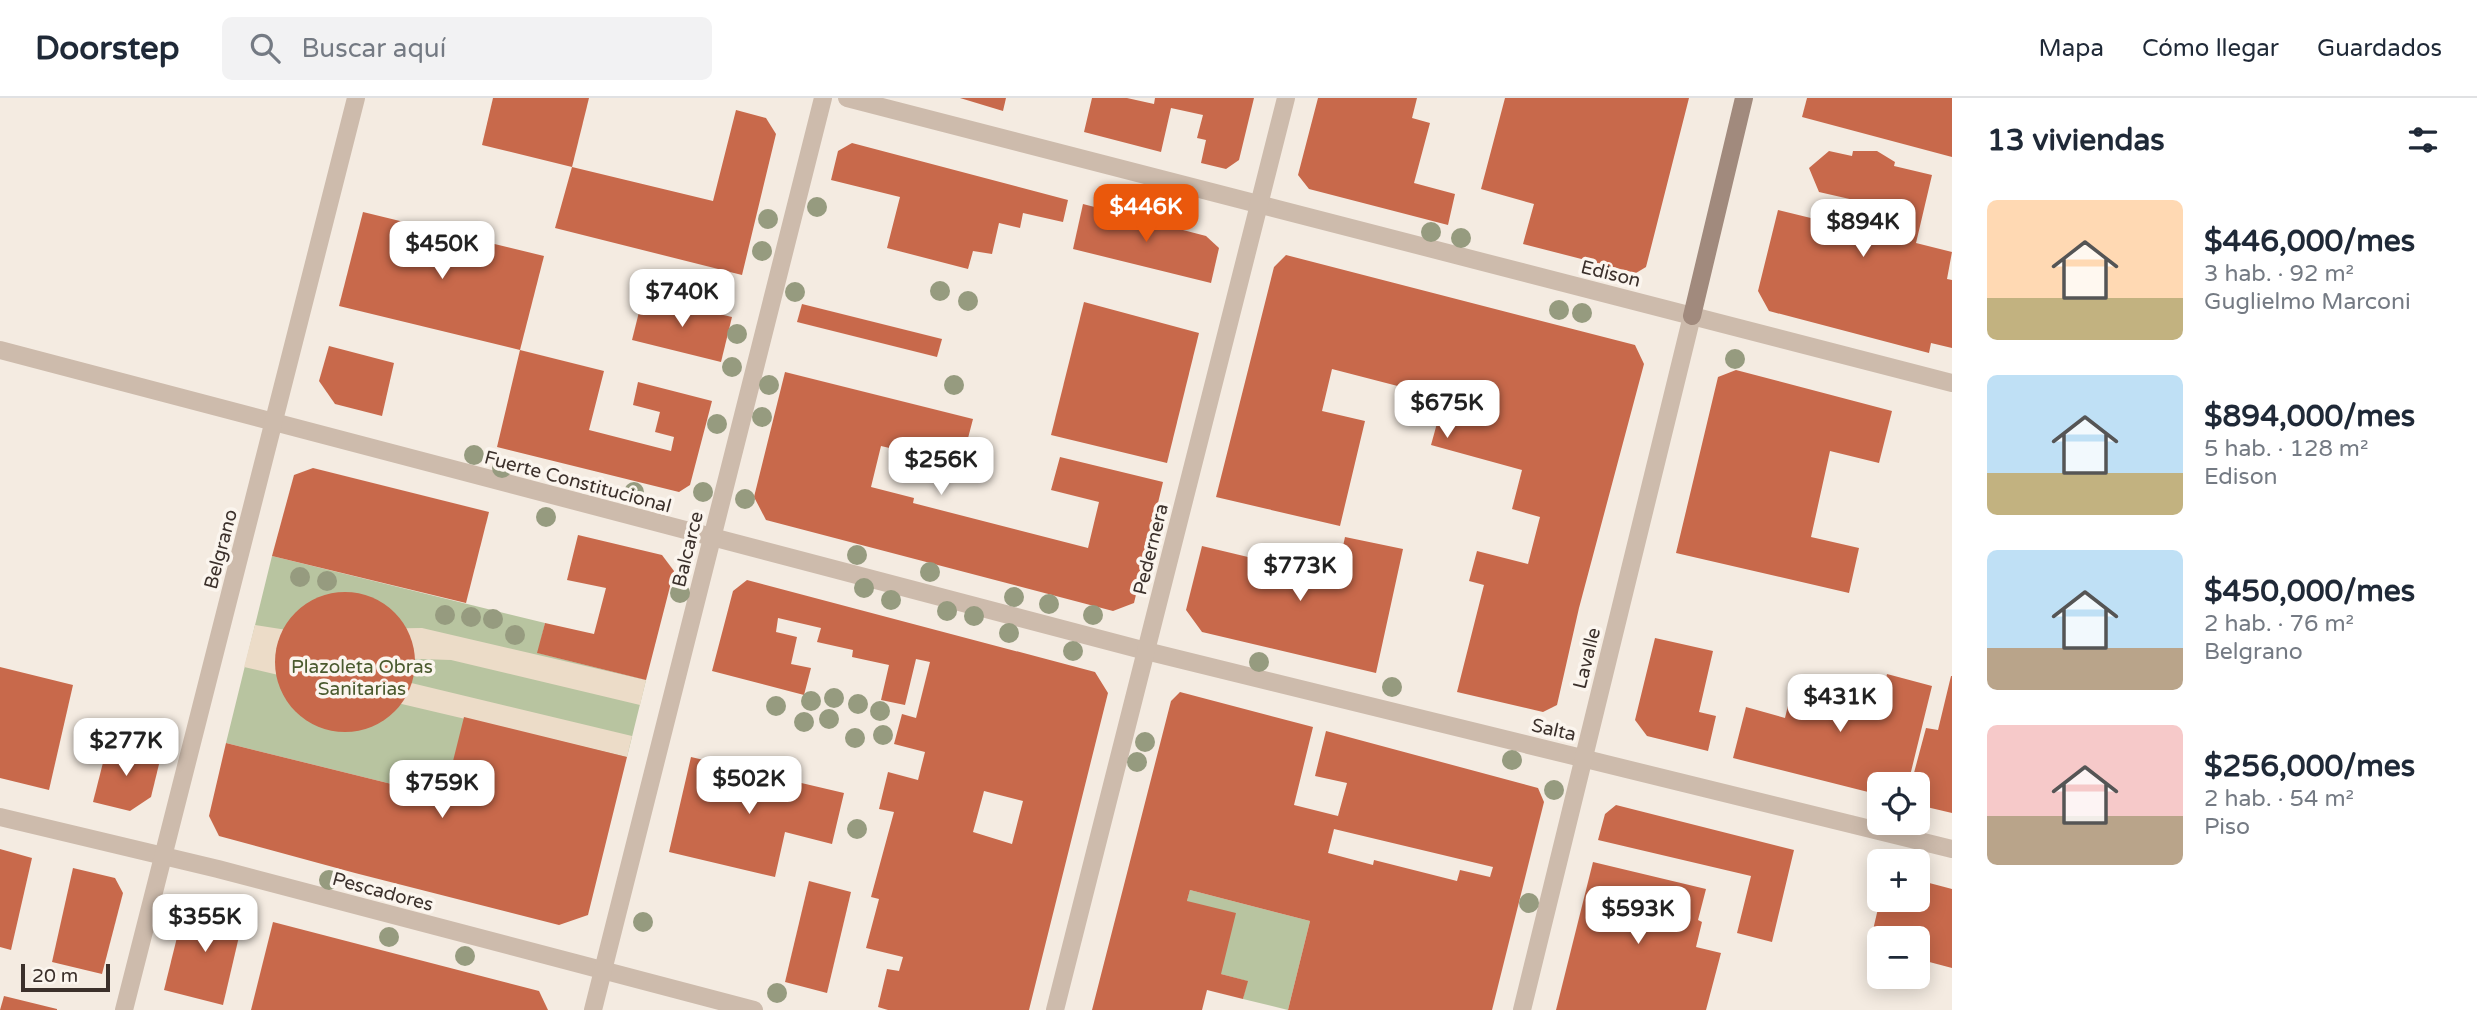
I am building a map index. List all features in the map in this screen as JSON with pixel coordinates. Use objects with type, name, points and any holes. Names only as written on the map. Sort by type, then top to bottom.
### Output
[{"type":"main road","points":[[1692,316],[1744,98]]},
{"type":"street","name":"Belgrano","points":[[124,1010],[356,98]]},
{"type":"street","name":"Balcarce","points":[[593,1010],[823,98]]},
{"type":"street","name":"Edison","points":[[848,98],[1952,383]]},
{"type":"street","name":"Pedernera","points":[[1055,1010],[1286,98]]},
{"type":"street","name":"Lavalle","points":[[1522,1010],[1692,316]]},
{"type":"street","name":"Fuerte Constitucional","points":[[0,350],[1146,651]]},
{"type":"street","name":"Salta","points":[[1146,651],[1952,849]]},
{"type":"street","name":"Pescadores","points":[[0,817],[162,856],[754,1010]]},
{"type":"green space","name":"Plazoleta Obras Sanitarias","points":[[272,556],[545,623],[538,653],[646,680],[627,757],[444,797],[226,743]]},
{"type":"green space","points":[[1190,890],[1310,921],[1288,1010],[1243,999],[1247,981],[1221,974],[1187,901]]},
{"type":"shaded area","points":[[255,625],[287,630],[422,628],[646,680],[640,705],[451,660],[295,655],[632,736],[627,757],[244,667]]},
{"type":"building","points":[[493,98],[589,98],[572,167],[482,145]]},
{"type":"building","points":[[960,98],[1006,98],[1003,111]]},
{"type":"building","points":[[1092,98],[1127,98],[1154,104],[1155,98],[1254,98],[1239,160],[1226,169],[1201,163],[1206,140],[1197,138],[1203,115],[1171,108],[1161,152],[1084,132]]},
{"type":"building","points":[[1318,98],[1417,98],[1412,118],[1430,123],[1414,183],[1455,194],[1448,225],[1309,189],[1298,175]]},
{"type":"building","points":[[1505,98],[1689,98],[1646,267],[1636,273],[1523,244],[1534,204],[1481,189]]},
{"type":"building","points":[[1807,98],[1952,98],[1952,157],[1802,117]]},
{"type":"building","points":[[736,110],[766,118],[776,134],[742,275],[555,228],[572,167],[713,201]]},
{"type":"building","points":[[852,143],[1068,200],[1063,222],[1023,213],[1020,228],[999,223],[992,254],[973,251],[968,269],[887,248],[900,197],[831,180],[838,151]]},
{"type":"building","points":[[1829,151],[1852,156],[1853,151],[1877,151],[1895,162],[1894,166],[1932,175],[1916,243],[1952,252],[1947,279],[1952,280],[1952,348],[1931,343],[1929,353],[1769,311],[1758,291],[1778,210],[1860,230],[1867,203],[1819,192],[1809,168]]},
{"type":"building","points":[[1083,204],[1206,236],[1219,248],[1211,283],[1073,249]]},
{"type":"building","points":[[363,212],[544,256],[520,350],[339,306]]},
{"type":"building","points":[[1286,255],[1635,345],[1644,364],[1579,608],[1557,705],[1543,712],[1457,692],[1484,585],[1469,581],[1477,551],[1528,564],[1540,517],[1512,509],[1522,470],[1431,445],[1444,398],[1332,369],[1322,411],[1365,421],[1340,526],[1216,497],[1274,267]]},
{"type":"building","points":[[643,296],[732,317],[721,362],[632,340]]},
{"type":"building","points":[[1084,302],[1199,333],[1167,463],[1051,435]]},
{"type":"building","points":[[802,304],[942,339],[937,357],[797,322]]},
{"type":"building","points":[[329,346],[394,363],[382,416],[335,404],[319,381]]},
{"type":"building","points":[[520,350],[604,371],[589,430],[671,451],[674,437],[655,432],[660,412],[633,405],[638,382],[712,401],[690,485],[679,492],[497,447]]},
{"type":"building","points":[[1736,370],[1892,411],[1879,463],[1830,451],[1811,537],[1859,548],[1849,593],[1676,553],[1718,377]]},
{"type":"building","points":[[785,372],[973,419],[961,465],[881,446],[871,487],[914,498],[913,503],[1088,548],[1099,502],[1051,490],[1060,457],[1163,482],[1134,603],[1113,611],[766,520],[754,497]]},
{"type":"building","points":[[313,468],[489,512],[466,603],[272,556],[294,475]]},
{"type":"building","points":[[578,535],[662,555],[674,571],[646,680],[537,653],[545,623],[594,634],[606,588],[567,580]]},
{"type":"building","points":[[1345,537],[1403,549],[1376,673],[1202,632],[1186,610],[1202,546],[1336,578]]},
{"type":"building","points":[[747,580],[1095,672],[1108,693],[1029,1010],[888,1010],[878,1007],[887,969],[899,971],[903,957],[866,948],[879,899],[871,897],[894,812],[879,809],[888,772],[918,780],[925,752],[894,744],[902,714],[916,718],[930,662],[916,659],[905,705],[881,700],[889,665],[852,657],[853,650],[817,642],[821,628],[778,618],[776,632],[797,637],[791,664],[811,668],[804,695],[712,671],[733,591]],"holes":[[[984,791],[1023,801],[1012,844],[973,832]]]},
{"type":"building","points":[[345,592],[372,597],[395,612],[410,635],[415,662],[410,689],[395,712],[372,727],[345,732],[318,727],[295,712],[280,689],[275,662],[280,635],[295,612],[318,597]]},
{"type":"building","points":[[1655,638],[1713,651],[1699,712],[1716,716],[1708,751],[1647,736],[1635,720]]},
{"type":"building","points":[[0,667],[73,685],[49,790],[0,778]]},
{"type":"building","points":[[1887,674],[1932,686],[1911,772],[1867,772],[1867,792],[1733,758],[1746,707],[1785,718],[1795,676],[1882,696]]},
{"type":"building","points":[[1952,676],[1952,813],[1930,808],[1930,772],[1914,772],[1926,728],[1938,730]]},
{"type":"building","points":[[1180,692],[1313,727],[1294,805],[1338,816],[1347,783],[1315,776],[1326,731],[1538,788],[1544,802],[1492,1010],[1288,1010],[1310,921],[1190,890],[1187,901],[1236,913],[1221,974],[1248,981],[1243,999],[1207,990],[1202,1010],[1092,1010],[1171,701]],"holes":[[[1334,829],[1493,867],[1490,877],[1460,870],[1457,881],[1374,860],[1373,865],[1328,853]]]},
{"type":"building","points":[[464,717],[627,757],[588,915],[559,925],[355,873],[219,836],[209,816],[226,743],[444,797]]},
{"type":"building","points":[[108,743],[161,756],[151,797],[130,811],[93,802]]},
{"type":"building","points":[[691,757],[844,793],[832,844],[785,832],[775,877],[669,852]]},
{"type":"building","points":[[1616,805],[1794,850],[1772,942],[1737,933],[1751,876],[1598,840],[1605,814]]},
{"type":"building","points":[[0,849],[32,858],[11,950],[0,947]]},
{"type":"building","points":[[1593,862],[1706,889],[1698,920],[1702,922],[1696,947],[1721,953],[1706,1010],[1556,1010]]},
{"type":"building","points":[[73,868],[115,878],[123,893],[102,974],[52,962]]},
{"type":"building","points":[[809,881],[851,892],[827,993],[785,982]]},
{"type":"building","points":[[1930,883],[1952,889],[1952,968],[1930,962],[1930,926],[1874,926],[1877,912],[1930,912]]},
{"type":"building","points":[[204,905],[244,915],[223,1005],[164,990],[183,913]]},
{"type":"building","points":[[273,922],[539,991],[548,1010],[251,1010]]},
{"type":"building","points":[[4,996],[57,1009],[57,1010],[0,1010]]}]
